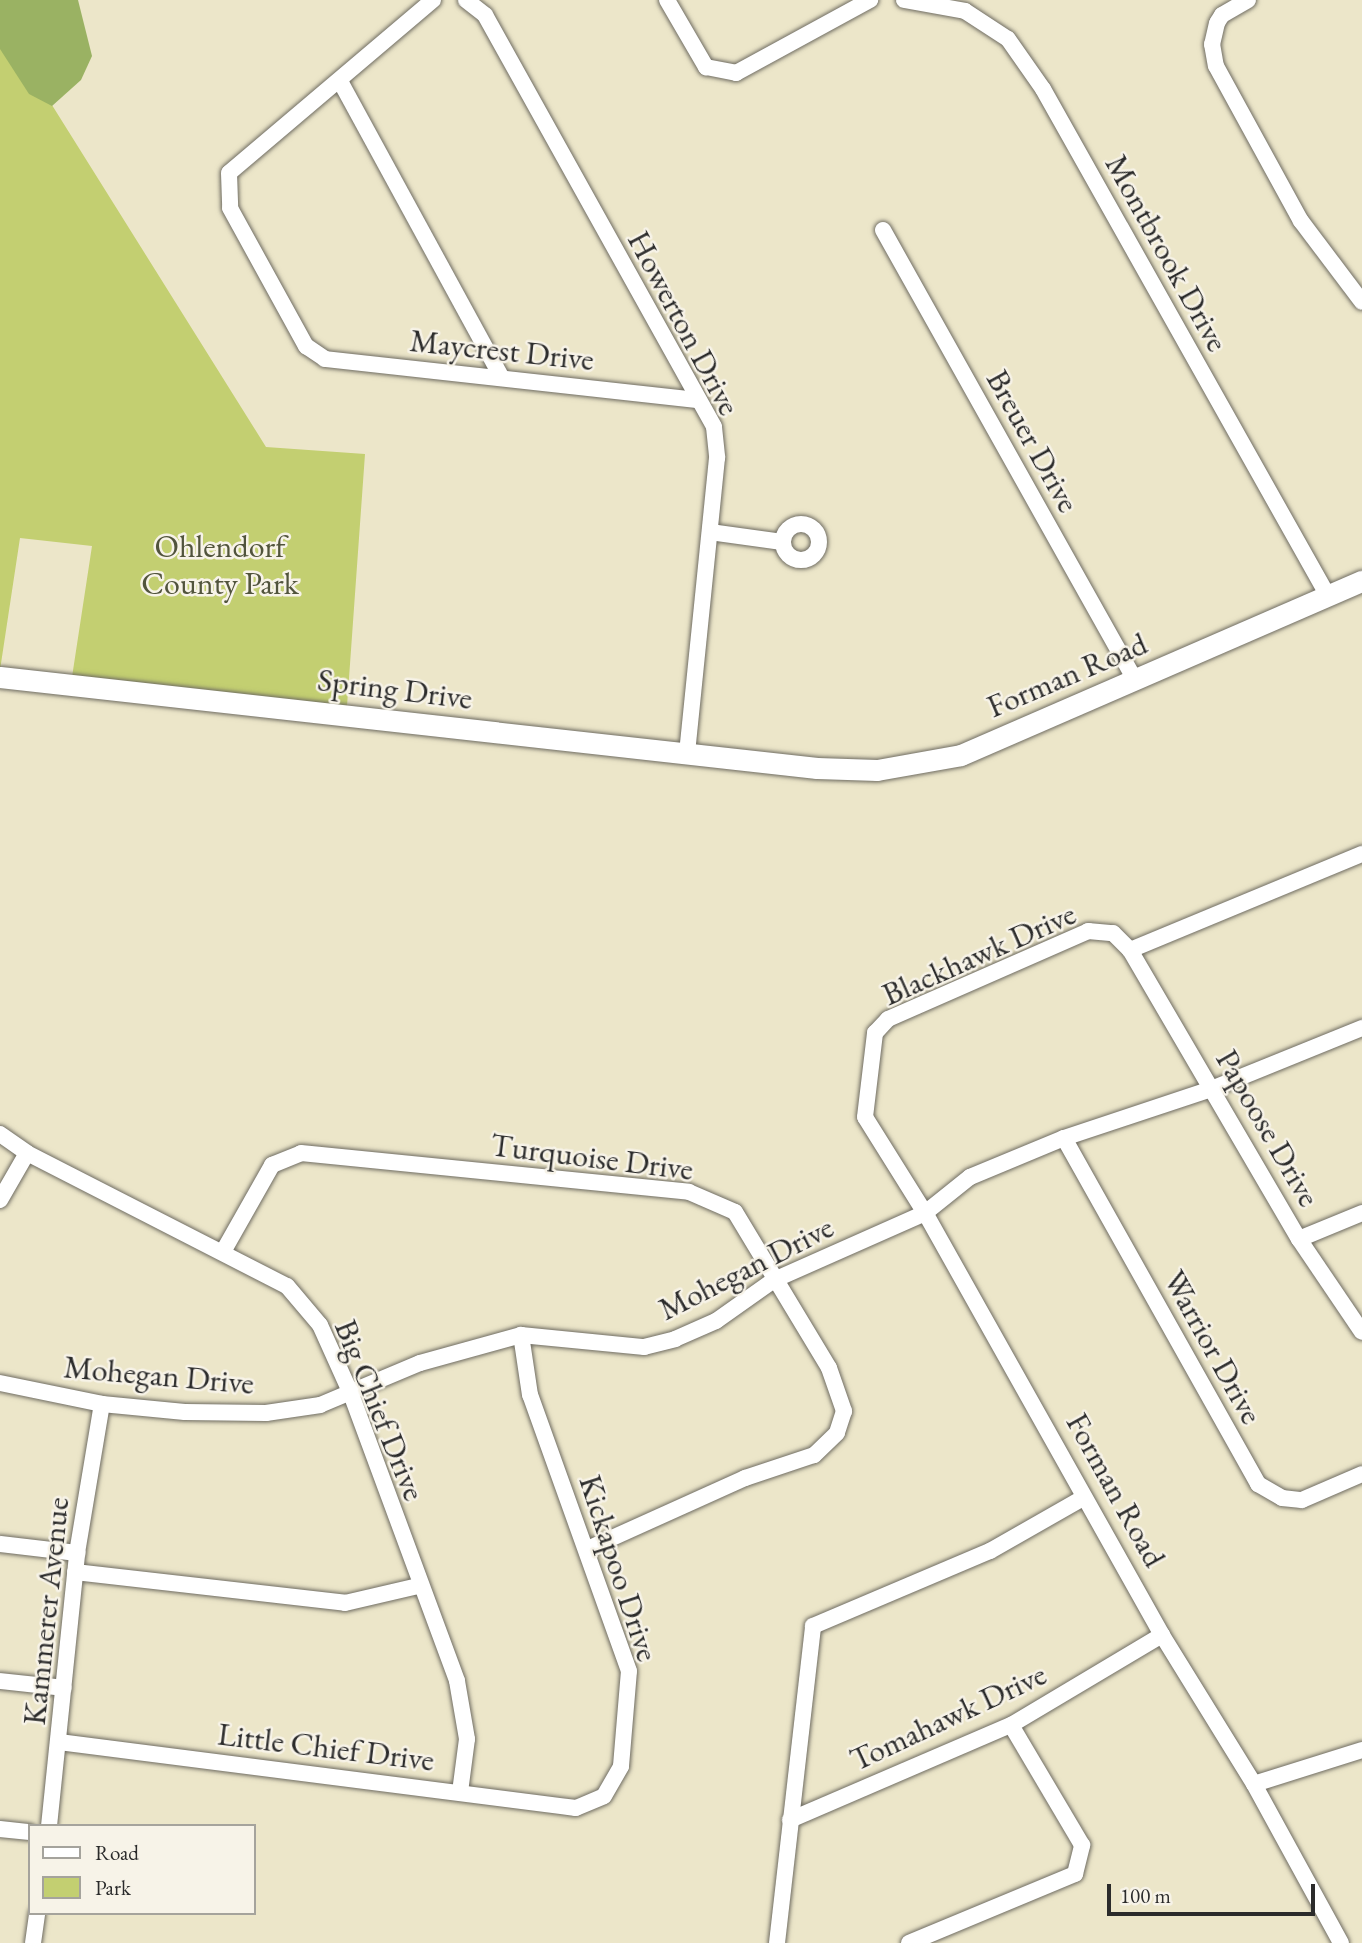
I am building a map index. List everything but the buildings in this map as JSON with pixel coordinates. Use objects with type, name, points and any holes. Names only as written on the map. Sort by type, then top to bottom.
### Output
[{"type":"street","points":[[433,0],[340,81],[502,379]]},
{"type":"street","name":"Howerton Drive","points":[[466,0],[485,15],[696,400],[714,427],[717,458],[687,753]]},
{"type":"street","points":[[667,0],[706,67],[736,73],[870,0]]},
{"type":"street","name":"Montbrook Drive","points":[[904,0],[965,10],[1008,38],[1043,89],[1328,596]]},
{"type":"street","points":[[1248,0],[1222,15],[1212,44],[1216,66],[1301,221],[1362,302]]},
{"type":"street","name":"Maycrest Drive","points":[[340,81],[229,173],[230,208],[306,346],[325,359],[696,400]]},
{"type":"street","name":"Breuer Drive","points":[[883,230],[1135,680]]},
{"type":"street","points":[[710,532],[782,542]]},
{"type":"street","name":"Forman Road","points":[[783,764],[877,771],[935,762],[1135,680],[1362,581]]},
{"type":"street","name":"Spring Drive","points":[[0,677],[783,764]]},
{"type":"street","points":[[1130,950],[1362,854]]},
{"type":"street","name":"Blackhawk Drive","points":[[869,1061],[875,1033],[888,1019],[1088,931],[1113,933],[1130,950]]},
{"type":"street","name":"Papoose Drive","points":[[1130,950],[1214,1088],[1299,1239],[1362,1332]]},
{"type":"street","name":"Mohegan Drive","points":[[0,1383],[102,1404],[185,1412],[266,1413],[320,1405],[455,1351],[521,1335],[644,1347],[716,1321],[774,1280],[925,1213],[970,1177],[1064,1138],[1214,1088],[1362,1028]]},
{"type":"street","name":"Forman Road","points":[[869,1061],[865,1116],[925,1213],[1162,1635],[1254,1784],[1341,1943]]},
{"type":"street","name":"Big Chief Drive","points":[[0,1133],[27,1153],[224,1251],[287,1286],[320,1325],[351,1394],[418,1586],[457,1681],[467,1739],[460,1792]]},
{"type":"street","name":"Warrior Drive","points":[[1064,1138],[1258,1484],[1282,1498],[1302,1500],[1362,1474]]},
{"type":"street","points":[[0,1200],[27,1153]]},
{"type":"street","name":"Turquoise Drive","points":[[224,1251],[272,1165],[301,1153],[690,1192],[735,1212],[839,1391],[844,1411],[837,1433],[826,1447],[588,1549]]},
{"type":"street","points":[[1299,1239],[1362,1213]]},
{"type":"street","name":"Kickapoo Drive","points":[[521,1335],[530,1395],[588,1549],[629,1671],[618,1777],[604,1796],[585,1807]]},
{"type":"street","name":"Kammerer Avenue","points":[[48,1824],[77,1553],[102,1404]]},
{"type":"street","points":[[777,1943],[813,1626],[990,1551],[1083,1498]]},
{"type":"street","points":[[0,1544],[77,1553]]},
{"type":"street","points":[[75,1572],[345,1603],[418,1586]]},
{"type":"street","name":"Tomahawk Drive","points":[[790,1820],[1011,1725],[1162,1635]]},
{"type":"street","points":[[0,1681],[64,1688]]},
{"type":"street","points":[[909,1943],[1075,1874],[1082,1845],[1011,1725]]},
{"type":"street","name":"Little Chief Drive","points":[[59,1742],[585,1807]]},
{"type":"street","points":[[1254,1784],[1362,1750]]},
{"type":"street","points":[[0,1829],[28,1832]]},
{"type":"street","points":[[33,1943],[37,1915]]},
{"type":"green space","points":[[0,0],[78,0],[92,56],[81,80],[52,106],[29,94],[0,49]]},
{"type":"green space","name":"Ohlendorf County Park","points":[[0,22],[266,447],[365,454],[347,706],[72,677],[92,546],[20,538],[0,670]]}]
